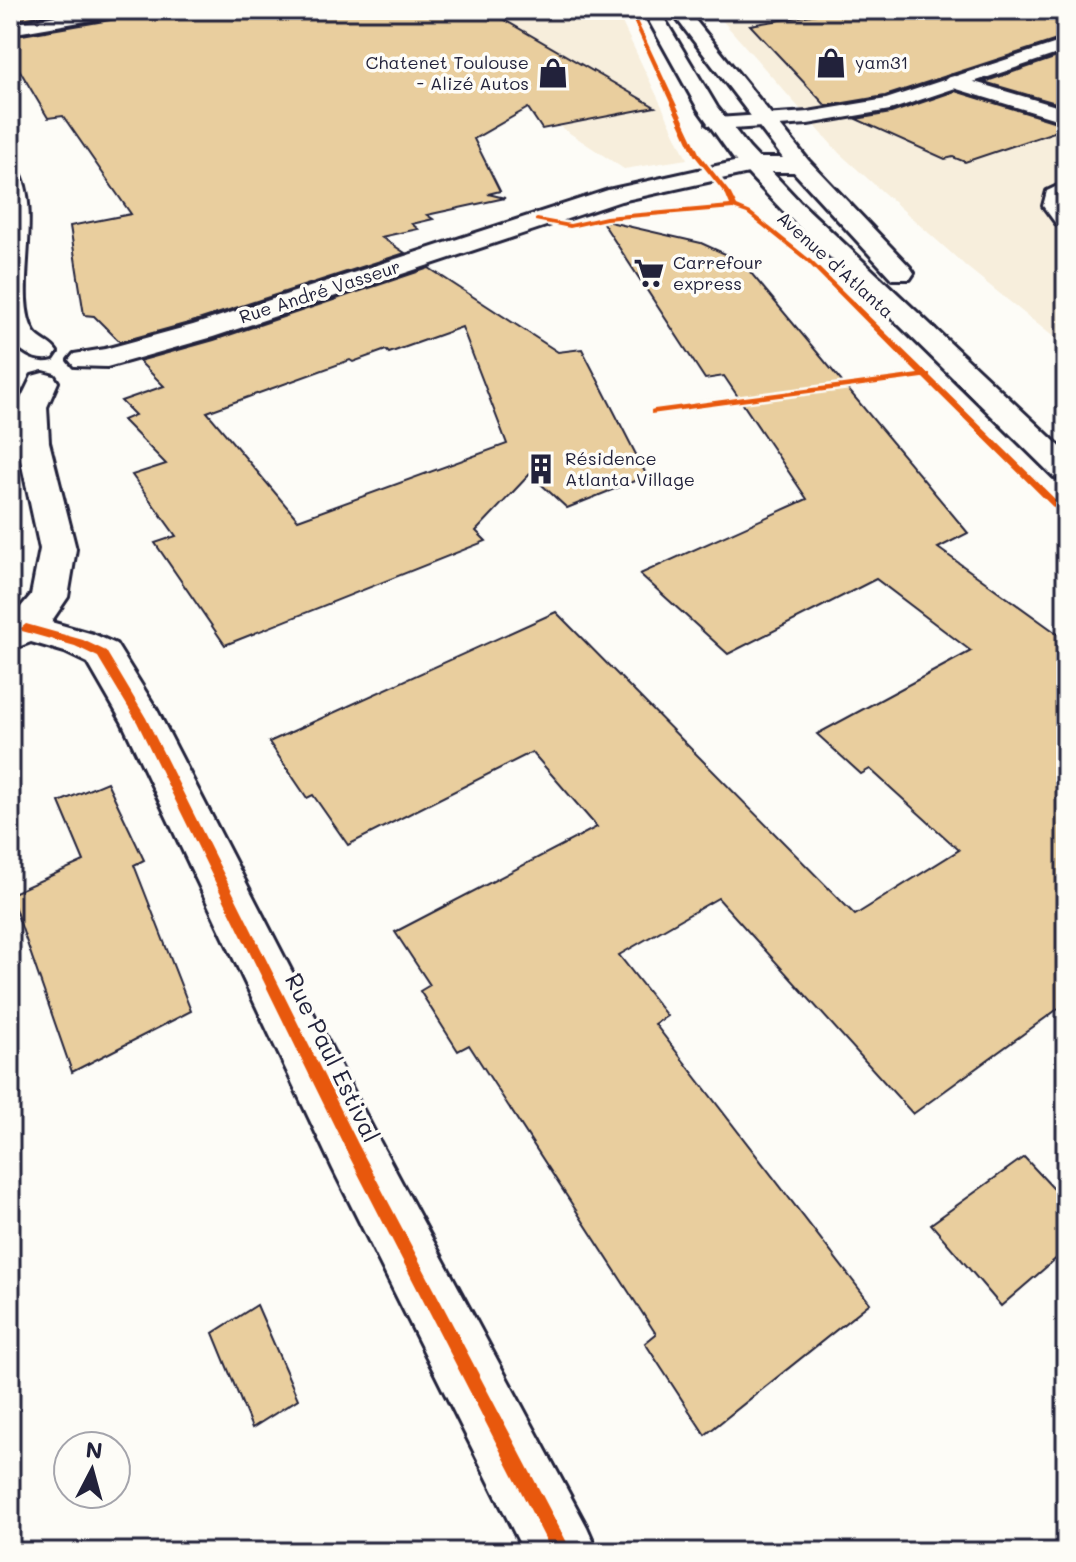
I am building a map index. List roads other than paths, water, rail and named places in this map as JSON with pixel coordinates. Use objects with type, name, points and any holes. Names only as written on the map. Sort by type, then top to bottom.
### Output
[{"type":"street","points":[[10,29],[121,10]]},
{"type":"street","name":"Avenue d'Atlanta","points":[[651,10],[712,116],[752,165],[1066,470]]},
{"type":"street","name":"Avenue d'Atlanta","points":[[678,10],[765,123],[920,293]]},
{"type":"street","points":[[712,116],[765,123],[875,107],[1066,45]]},
{"type":"street","points":[[954,82],[1066,116]]},
{"type":"street","points":[[712,116],[752,104],[837,103],[909,97]]},
{"type":"street","name":"Rue André Vasseur","points":[[43,367],[73,375],[84,360],[107,358],[203,331],[616,195],[714,176],[752,165],[807,172]]},
{"type":"street","name":"Rue André Vasseur","points":[[554,215],[660,200],[776,190],[807,172]]},
{"type":"street","points":[[10,175],[16,193],[14,307],[21,336],[43,367],[32,407],[33,442],[58,549],[49,597],[18,633]]},
{"type":"street","points":[[1066,189],[1055,196],[1055,206],[1066,220]]},
{"type":"street","name":"Rue Paul Estival","points":[[18,633],[79,643],[102,654],[142,721],[353,1149],[562,1552]]},
{"type":"place","name":"yam31","points":[[831,63]]},
{"type":"place","name":"Chatenet Toulouse - Alizé Autos","points":[[553,73]]},
{"type":"place","name":"Carrefour express","points":[[649,273]]},
{"type":"place","name":"Résidence Atlanta Village","points":[[541,469]]}]
